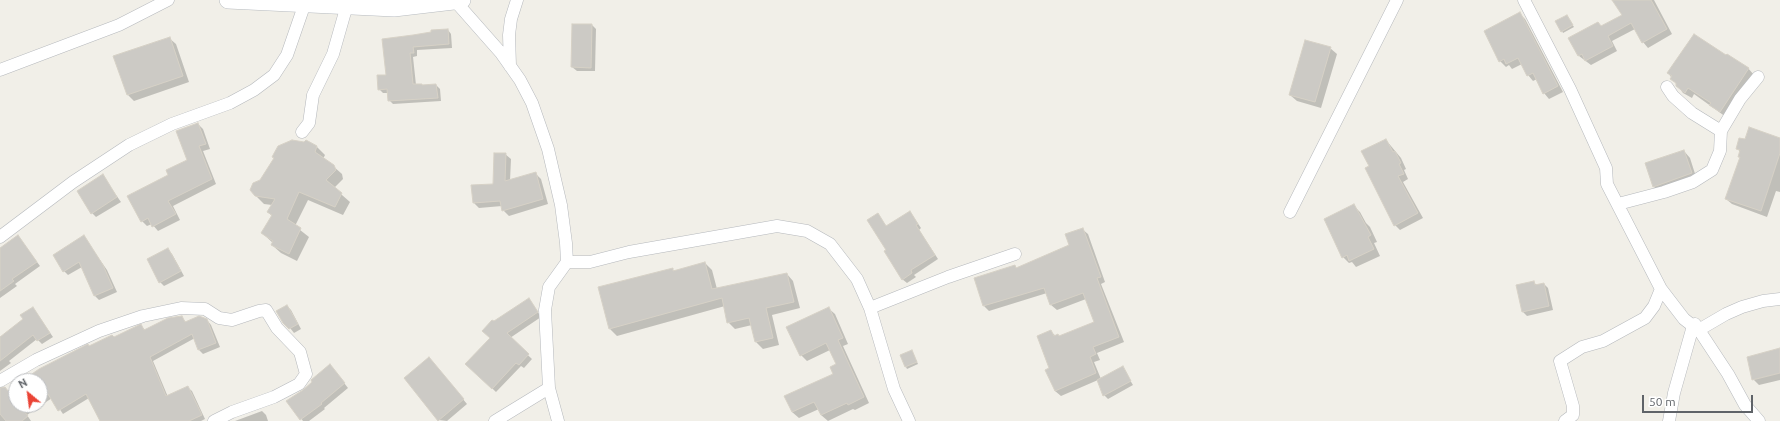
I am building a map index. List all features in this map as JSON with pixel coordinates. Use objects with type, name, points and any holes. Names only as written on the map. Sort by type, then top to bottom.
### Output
[{"type":"street","points":[[0,70],[119,26],[168,0]]},
{"type":"street","points":[[228,0],[347,6],[382,4],[394,8],[459,1],[510,66],[532,103],[548,149],[561,205],[567,262],[549,287],[545,310],[548,388],[558,421]]},
{"type":"street","points":[[510,66],[509,36],[511,19],[517,0]]},
{"type":"street","points":[[1290,212],[1397,0]]},
{"type":"street","points":[[1524,0],[1570,89],[1606,168],[1607,184],[1661,289],[1681,313],[1694,323],[1728,374],[1745,405],[1759,421]]},
{"type":"street","points":[[0,237],[74,182],[129,145],[172,124],[230,103],[254,90],[274,75],[287,55],[306,3]]},
{"type":"street","points":[[302,132],[309,123],[313,95],[333,54],[347,6]]},
{"type":"street","points":[[1618,204],[1664,192],[1693,182],[1712,170],[1720,151],[1721,131],[1740,99],[1758,77]]},
{"type":"street","points":[[1667,88],[1672,96],[1692,113],[1721,131]]},
{"type":"street","points":[[567,262],[590,262],[629,252],[778,226],[807,231],[830,244],[857,279],[870,308],[894,389],[909,421]]},
{"type":"street","points":[[1634,235],[1644,261],[1661,289],[1684,319],[1693,326],[1702,328],[1726,314],[1742,307],[1764,301],[1780,300]]},
{"type":"street","points":[[870,308],[1015,254]]},
{"type":"street","points":[[1565,421],[1573,415],[1573,406],[1560,361],[1582,347],[1603,341],[1645,318],[1654,306],[1661,289]]},
{"type":"street","points":[[0,381],[36,360],[99,331],[143,316],[181,308],[205,309],[219,318],[232,320],[259,310],[266,310],[277,328],[300,352],[306,374],[299,384],[274,397],[232,412],[214,421]]},
{"type":"street","points":[[1669,421],[1674,393],[1693,326]]},
{"type":"street","points":[[495,421],[548,388]]},
{"type":"building","points":[[1612,0],[1651,0],[1667,29],[1642,43],[1631,23],[1608,36],[1613,46],[1585,61],[1582,54],[1578,56],[1568,38],[1598,22],[1601,26],[1622,15]]},
{"type":"building","points":[[1520,12],[1558,86],[1543,94],[1533,73],[1527,76],[1518,58],[1506,64],[1504,59],[1499,62],[1484,31]]},
{"type":"building","points":[[1567,15],[1573,25],[1561,32],[1555,21]]},
{"type":"building","points":[[572,24],[592,24],[591,68],[571,67]]},
{"type":"building","points":[[448,29],[449,44],[413,47],[414,53],[410,53],[413,84],[436,84],[438,98],[388,101],[387,89],[378,90],[377,75],[386,75],[382,39],[431,32],[431,30]]},
{"type":"building","points":[[1694,34],[1749,68],[1720,112],[1709,105],[1711,103],[1688,88],[1685,93],[1676,86],[1676,83],[1670,79],[1672,76],[1667,73]]},
{"type":"building","points":[[170,37],[183,76],[127,95],[113,56]]},
{"type":"building","points":[[1305,40],[1331,47],[1315,102],[1289,95]]},
{"type":"building","points":[[198,123],[206,144],[199,146],[212,179],[168,201],[176,214],[152,227],[148,218],[141,222],[127,196],[168,175],[166,170],[187,160],[176,131]]},
{"type":"building","points":[[1749,127],[1780,138],[1780,153],[1761,211],[1725,199],[1740,157],[1738,157],[1740,150],[1736,149],[1739,138],[1745,139]]},
{"type":"building","points":[[1386,139],[1393,152],[1395,151],[1401,163],[1399,164],[1404,174],[1398,176],[1418,213],[1394,226],[1365,168],[1369,166],[1361,151]]},
{"type":"building","points":[[292,140],[304,142],[306,140],[317,146],[315,152],[334,165],[336,170],[326,180],[342,193],[335,207],[299,192],[287,219],[301,228],[289,254],[271,245],[273,241],[261,233],[272,215],[267,212],[275,199],[255,196],[250,190],[253,183],[260,180],[274,158],[272,157],[278,146]]},
{"type":"building","points":[[1684,150],[1692,173],[1653,187],[1645,163]]},
{"type":"building","points":[[494,153],[506,153],[505,181],[536,172],[543,199],[502,211],[500,201],[473,203],[471,185],[493,184]]},
{"type":"building","points":[[103,174],[117,197],[91,214],[77,191]]},
{"type":"building","points":[[1354,204],[1371,235],[1368,237],[1374,249],[1349,261],[1347,255],[1342,258],[1324,219]]},
{"type":"building","points":[[910,211],[918,224],[916,225],[935,255],[911,270],[912,273],[902,280],[884,251],[886,250],[867,220],[878,213],[886,226]]},
{"type":"building","points":[[1083,228],[1101,277],[1097,278],[1119,337],[1093,347],[1096,354],[1090,357],[1096,373],[1055,391],[1045,370],[1049,368],[1037,336],[1051,330],[1054,336],[1058,334],[1059,336],[1094,322],[1083,293],[1050,305],[1044,288],[983,306],[974,278],[1015,265],[1016,268],[1069,245],[1065,234]]},
{"type":"building","points":[[18,235],[37,262],[12,279],[14,281],[0,291],[0,248]]},
{"type":"building","points":[[84,235],[103,265],[113,288],[94,296],[79,262],[63,272],[53,255]]},
{"type":"building","points":[[168,248],[181,271],[159,283],[147,259]]},
{"type":"building","points":[[705,262],[712,289],[787,273],[794,302],[766,308],[773,338],[755,342],[749,318],[727,323],[722,298],[609,329],[598,287],[673,268],[673,271]]},
{"type":"building","points":[[1534,281],[1535,285],[1544,283],[1549,306],[1522,312],[1516,285]]},
{"type":"building","points":[[529,298],[538,312],[507,333],[529,354],[519,365],[516,363],[492,389],[465,364],[490,338],[482,331],[492,320],[494,321]]},
{"type":"building","points":[[287,305],[298,324],[289,329],[283,323],[276,311]]},
{"type":"building","points":[[33,307],[50,333],[37,341],[33,335],[0,361],[0,337],[23,319],[20,315]]},
{"type":"building","points":[[829,307],[843,338],[838,340],[864,397],[848,405],[847,403],[821,415],[814,402],[792,412],[784,396],[833,374],[830,367],[836,364],[826,343],[800,356],[786,327]]},
{"type":"building","points":[[182,316],[185,322],[199,316],[207,319],[216,343],[198,350],[192,334],[150,357],[166,396],[188,386],[202,415],[189,421],[100,421],[86,394],[58,411],[48,394],[48,373],[33,373],[88,344],[89,346],[112,335],[114,337],[141,324],[144,330],[168,318]]},
{"type":"building","points":[[1780,348],[1780,373],[1752,380],[1747,357]]},
{"type":"building","points":[[912,350],[917,362],[905,367],[900,355]]},
{"type":"building","points":[[429,357],[464,399],[438,421],[404,378]]},
{"type":"building","points":[[330,364],[345,383],[321,403],[322,404],[300,420],[286,401],[303,390],[312,382],[311,380]]},
{"type":"building","points":[[1123,366],[1131,381],[1103,396],[1097,380]]},
{"type":"building","points":[[5,387],[8,391],[8,413],[26,413],[28,416],[22,421],[6,421],[0,414],[0,388]]}]
